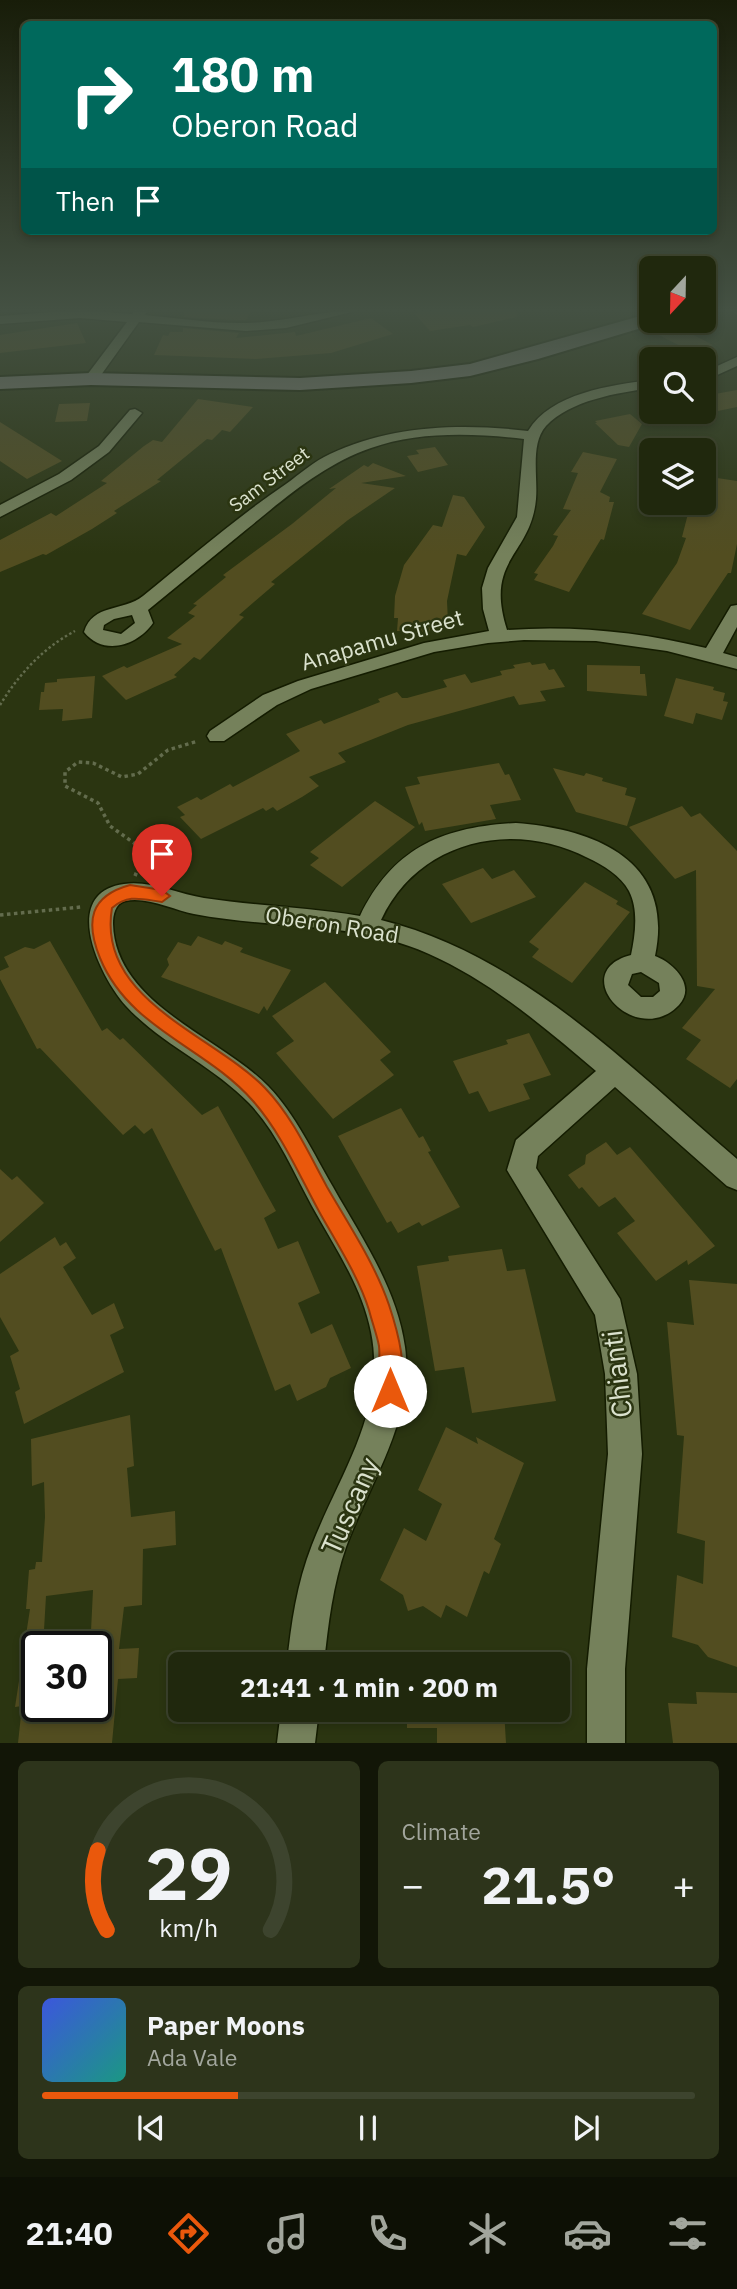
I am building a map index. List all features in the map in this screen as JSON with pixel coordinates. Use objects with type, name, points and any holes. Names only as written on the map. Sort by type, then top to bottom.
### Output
[{"type":"street","points":[[499,635],[492,614],[489,588],[499,561],[525,517],[533,436],[547,421],[570,404],[609,391]]},
{"type":"street","points":[[0,512],[65,477],[104,449],[135,413]]},
{"type":"street","name":"Sam Street","points":[[93,632],[96,622],[108,614],[138,610],[273,500],[332,458],[369,443],[415,434],[485,430],[533,436]]},
{"type":"street","points":[[0,491],[16,504]]},
{"type":"street","points":[[93,632],[104,639],[121,642],[137,635],[144,623],[138,610]]},
{"type":"street","points":[[712,655],[737,610]]},
{"type":"street","name":"Anapamu Street","points":[[217,736],[272,699],[341,674],[450,642],[499,635],[573,633],[614,637],[712,655],[737,663]]},
{"type":"street","points":[[366,925],[382,892],[406,866],[449,841],[489,832],[536,831],[584,845],[621,866],[642,893],[648,934],[641,962]]},
{"type":"street","points":[[104,905],[116,895],[130,891]]},
{"type":"street","name":"Oberon Road","points":[[130,891],[241,912],[300,915],[366,925],[411,937],[456,956],[497,978],[536,1005],[737,1177]]},
{"type":"street","name":"Tuscany","points":[[104,905],[102,940],[119,979],[137,1001],[160,1022],[236,1073],[260,1096],[282,1125],[350,1247],[378,1304],[390,1345],[390,1391],[384,1424],[328,1550],[316,1594],[307,1652]]},
{"type":"street","name":"Chianti","points":[[606,1743],[606,1669],[625,1454],[621,1374],[609,1310],[521,1170],[526,1149],[615,1071]]},
{"type":"street","points":[[296,1743],[299,1722]]},
{"type":"path","points":[[0,705],[22,674],[42,654],[73,631],[93,632]]},
{"type":"path","points":[[130,891],[143,856],[134,843],[110,826],[98,803],[65,786],[65,772],[78,762],[93,763],[122,777],[138,774],[168,750],[217,736]]},
{"type":"path","points":[[0,915],[104,905]]},
{"type":"building","points":[[737,391],[737,407],[718,411],[716,394]]},
{"type":"building","points":[[198,399],[253,407],[230,432],[222,430],[212,440],[207,439],[157,480],[161,481],[114,511],[117,513],[46,555],[0,572],[0,540],[51,513],[56,516],[107,483],[101,481],[144,446],[153,440],[162,442]]},
{"type":"building","points":[[90,403],[87,421],[55,422],[59,404]]},
{"type":"building","points":[[630,414],[642,424],[629,447],[618,445],[595,421]]},
{"type":"building","points":[[0,422],[62,461],[27,479],[0,461]]},
{"type":"building","points":[[435,447],[448,465],[418,472],[407,456],[419,454],[416,450]]},
{"type":"building","points":[[583,452],[617,459],[600,492],[610,497],[609,502],[614,502],[604,540],[601,539],[569,592],[534,580],[538,574],[534,573],[558,536],[553,535],[571,510],[563,509],[578,473],[571,472]]},
{"type":"building","points":[[373,463],[406,476],[361,483],[395,488],[348,520],[271,582],[275,584],[239,615],[244,617],[200,660],[194,657],[174,675],[177,677],[126,700],[102,676],[182,644],[167,638],[195,616],[188,613],[197,605],[193,604],[226,577],[223,575],[336,488],[329,489],[364,465],[368,467]]},
{"type":"building","points":[[716,478],[737,481],[737,544],[731,573],[728,573],[690,630],[642,614],[677,563],[686,538],[682,537],[688,515],[716,515]]},
{"type":"building","points":[[453,495],[464,497],[485,527],[466,556],[457,554],[447,601],[448,622],[440,622],[440,629],[430,629],[430,632],[397,631],[398,618],[394,618],[395,596],[404,565],[433,525],[442,527]]},
{"type":"building","points":[[530,662],[532,665],[545,663],[549,670],[554,669],[565,687],[540,691],[546,701],[519,705],[514,696],[408,725],[338,753],[346,762],[309,777],[319,786],[302,797],[277,811],[273,807],[266,811],[263,808],[201,839],[180,817],[185,815],[177,807],[197,797],[201,800],[230,784],[233,787],[300,751],[286,734],[321,720],[324,724],[380,702],[378,699],[397,692],[402,698],[407,698],[447,687],[443,680],[465,674],[471,683],[502,675],[500,671],[515,668],[513,665]]},
{"type":"building","points":[[587,665],[640,666],[640,674],[645,674],[647,696],[587,691]]},
{"type":"building","points":[[95,676],[92,718],[62,721],[63,709],[39,710],[45,683],[57,682],[57,679]]},
{"type":"building","points":[[676,678],[714,687],[713,690],[725,693],[723,701],[728,702],[722,720],[696,713],[693,724],[664,716]]},
{"type":"building","points":[[499,763],[505,775],[509,774],[521,800],[490,805],[496,819],[425,831],[422,822],[419,825],[405,787],[420,784],[417,777]]},
{"type":"building","points":[[553,768],[584,776],[586,773],[627,788],[625,795],[636,798],[627,826],[576,812]]},
{"type":"building","points":[[375,801],[415,827],[342,887],[310,865],[319,858],[310,852]]},
{"type":"building","points":[[682,806],[691,817],[700,813],[737,851],[737,1079],[730,1088],[686,1059],[701,1040],[682,1028],[715,989],[697,986],[696,870],[675,879],[629,827]]},
{"type":"building","points":[[483,868],[492,879],[514,870],[536,897],[471,923],[442,884]]},
{"type":"building","points":[[585,882],[618,901],[616,904],[630,912],[572,983],[532,957],[539,949],[529,942]]},
{"type":"building","points":[[198,936],[222,945],[225,941],[243,948],[240,952],[291,970],[267,1011],[264,1006],[259,1014],[161,977],[169,965],[167,959],[178,942],[191,946]]},
{"type":"building","points":[[50,941],[102,1031],[107,1028],[120,1040],[123,1038],[202,1115],[218,1106],[276,1211],[264,1218],[278,1249],[298,1241],[320,1293],[298,1303],[311,1334],[332,1324],[351,1368],[330,1378],[326,1387],[297,1401],[290,1384],[275,1391],[221,1248],[215,1251],[152,1128],[144,1134],[135,1125],[123,1135],[40,1048],[37,1049],[0,979],[0,971],[9,967],[4,957],[25,947],[34,949]]},
{"type":"building","points":[[325,982],[391,1052],[380,1060],[394,1075],[333,1119],[276,1053],[294,1041],[272,1016]]},
{"type":"building","points":[[529,1033],[551,1075],[523,1084],[530,1099],[489,1112],[478,1091],[469,1094],[453,1061],[508,1044],[506,1040]]},
{"type":"building","points":[[401,1108],[419,1138],[423,1136],[431,1151],[428,1152],[460,1207],[422,1226],[419,1222],[398,1233],[391,1221],[387,1223],[338,1136]]},
{"type":"building","points":[[606,1142],[617,1155],[630,1147],[715,1246],[688,1265],[687,1260],[656,1281],[617,1233],[635,1221],[615,1197],[599,1207],[568,1175],[585,1164],[586,1155]]},
{"type":"building","points":[[0,1169],[12,1180],[17,1176],[44,1203],[0,1242]]},
{"type":"building","points":[[55,1237],[60,1246],[66,1242],[76,1258],[63,1267],[92,1315],[114,1303],[124,1328],[110,1335],[124,1372],[24,1424],[15,1392],[20,1389],[10,1356],[19,1351],[0,1317],[0,1274]]},
{"type":"building","points":[[502,1249],[507,1271],[525,1269],[556,1401],[472,1413],[464,1367],[435,1371],[417,1266],[449,1261],[448,1256]]},
{"type":"building","points":[[689,1280],[737,1284],[737,1667],[708,1657],[698,1645],[672,1637],[677,1575],[703,1584],[705,1541],[677,1533],[684,1436],[677,1435],[667,1322],[694,1325]]},
{"type":"building","points":[[130,1415],[134,1466],[127,1468],[131,1517],[175,1511],[176,1545],[143,1549],[142,1605],[124,1607],[119,1649],[139,1648],[137,1678],[118,1679],[112,1743],[18,1743],[21,1715],[21,1722],[112,1722],[112,1631],[91,1631],[93,1590],[46,1596],[44,1631],[27,1631],[30,1609],[26,1609],[29,1570],[35,1569],[36,1562],[42,1562],[45,1517],[44,1482],[32,1486],[31,1439]]},
{"type":"building","points":[[446,1427],[478,1444],[476,1437],[524,1463],[494,1539],[501,1544],[489,1574],[484,1571],[467,1617],[446,1605],[441,1618],[423,1606],[408,1611],[403,1595],[380,1580],[404,1528],[426,1541],[442,1504],[418,1490]]},
{"type":"building","points":[[21,1668],[21,1706],[15,1707]]},
{"type":"building","points":[[696,1692],[737,1693],[737,1743],[673,1743],[668,1703],[697,1704]]},
{"type":"building","points":[[407,1722],[505,1722],[506,1743],[437,1743],[437,1728],[407,1728]]},
{"type":"route","points":[[162,896],[130,891],[116,895],[104,905],[102,940],[109,959],[119,979],[137,1001],[160,1022],[236,1073],[260,1096],[282,1125],[350,1247],[378,1304],[390,1345],[390,1391]]}]
